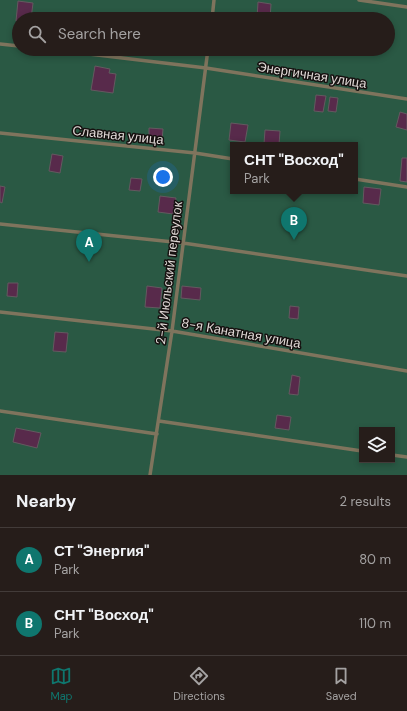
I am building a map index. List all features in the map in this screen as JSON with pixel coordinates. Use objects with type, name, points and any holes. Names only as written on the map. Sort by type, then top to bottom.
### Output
[{"type":"lane","points":[[213,12],[214,0]]},
{"type":"lane","points":[[359,0],[407,7]]},
{"type":"lane","points":[[0,44],[12,45]]},
{"type":"lane","name":"Энергичная улица","points":[[106,56],[206,68],[407,99]]},
{"type":"lane","name":"2-й Июльский переулок","points":[[150,475],[172,331],[207,56]]},
{"type":"lane","name":"Славная улица","points":[[0,133],[194,153],[230,159]]},
{"type":"lane","points":[[358,179],[407,187]]},
{"type":"lane","points":[[0,224],[183,243],[407,276]]},
{"type":"lane","name":"8-я Канатная улица","points":[[0,312],[172,331],[407,371]]},
{"type":"lane","points":[[0,411],[156,434]]},
{"type":"lane","points":[[159,421],[359,451]]},
{"type":"lane","points":[[395,455],[407,457]]},
{"type":"green space","points":[[0,0],[407,0],[407,475],[0,475]]},
{"type":"building","points":[[18,1],[33,3],[32,12],[17,12]]},
{"type":"building","points":[[258,2],[271,4],[270,12],[257,12]]},
{"type":"building","points":[[95,66],[110,69],[109,73],[116,74],[113,93],[91,90]]},
{"type":"building","points":[[316,95],[326,96],[323,112],[314,111]]},
{"type":"building","points":[[330,97],[338,98],[336,112],[328,111]]},
{"type":"building","points":[[400,112],[407,114],[407,130],[396,127]]},
{"type":"building","points":[[231,123],[248,125],[245,142],[229,140]]},
{"type":"building","points":[[149,128],[163,129],[162,140],[149,140]]},
{"type":"building","points":[[265,130],[280,131],[279,142],[264,142]]},
{"type":"building","points":[[52,154],[63,156],[60,173],[49,171]]},
{"type":"building","points":[[402,158],[407,158],[407,182],[400,181]]},
{"type":"building","points":[[131,178],[142,179],[140,191],[129,190]]},
{"type":"building","points":[[0,186],[5,187],[2,203],[0,202]]},
{"type":"building","points":[[364,187],[381,189],[379,205],[363,203]]},
{"type":"building","points":[[160,196],[176,198],[173,214],[158,212]]},
{"type":"building","points":[[8,283],[18,283],[17,297],[7,296]]},
{"type":"building","points":[[147,286],[162,288],[160,308],[145,307]]},
{"type":"building","points":[[182,286],[201,288],[200,300],[181,298]]},
{"type":"building","points":[[290,306],[299,307],[298,319],[289,318]]},
{"type":"building","points":[[55,332],[68,333],[66,352],[53,351]]},
{"type":"building","points":[[292,375],[300,377],[298,395],[289,394]]},
{"type":"building","points":[[277,415],[291,417],[289,430],[275,428]]},
{"type":"building","points":[[16,428],[41,433],[37,448],[13,442]]},
{"type":"place","name":"СНТ \"Восход\"","points":[[294,240]]},
{"type":"place","name":"СТ \"Энергия\"","points":[[89,262]]}]
